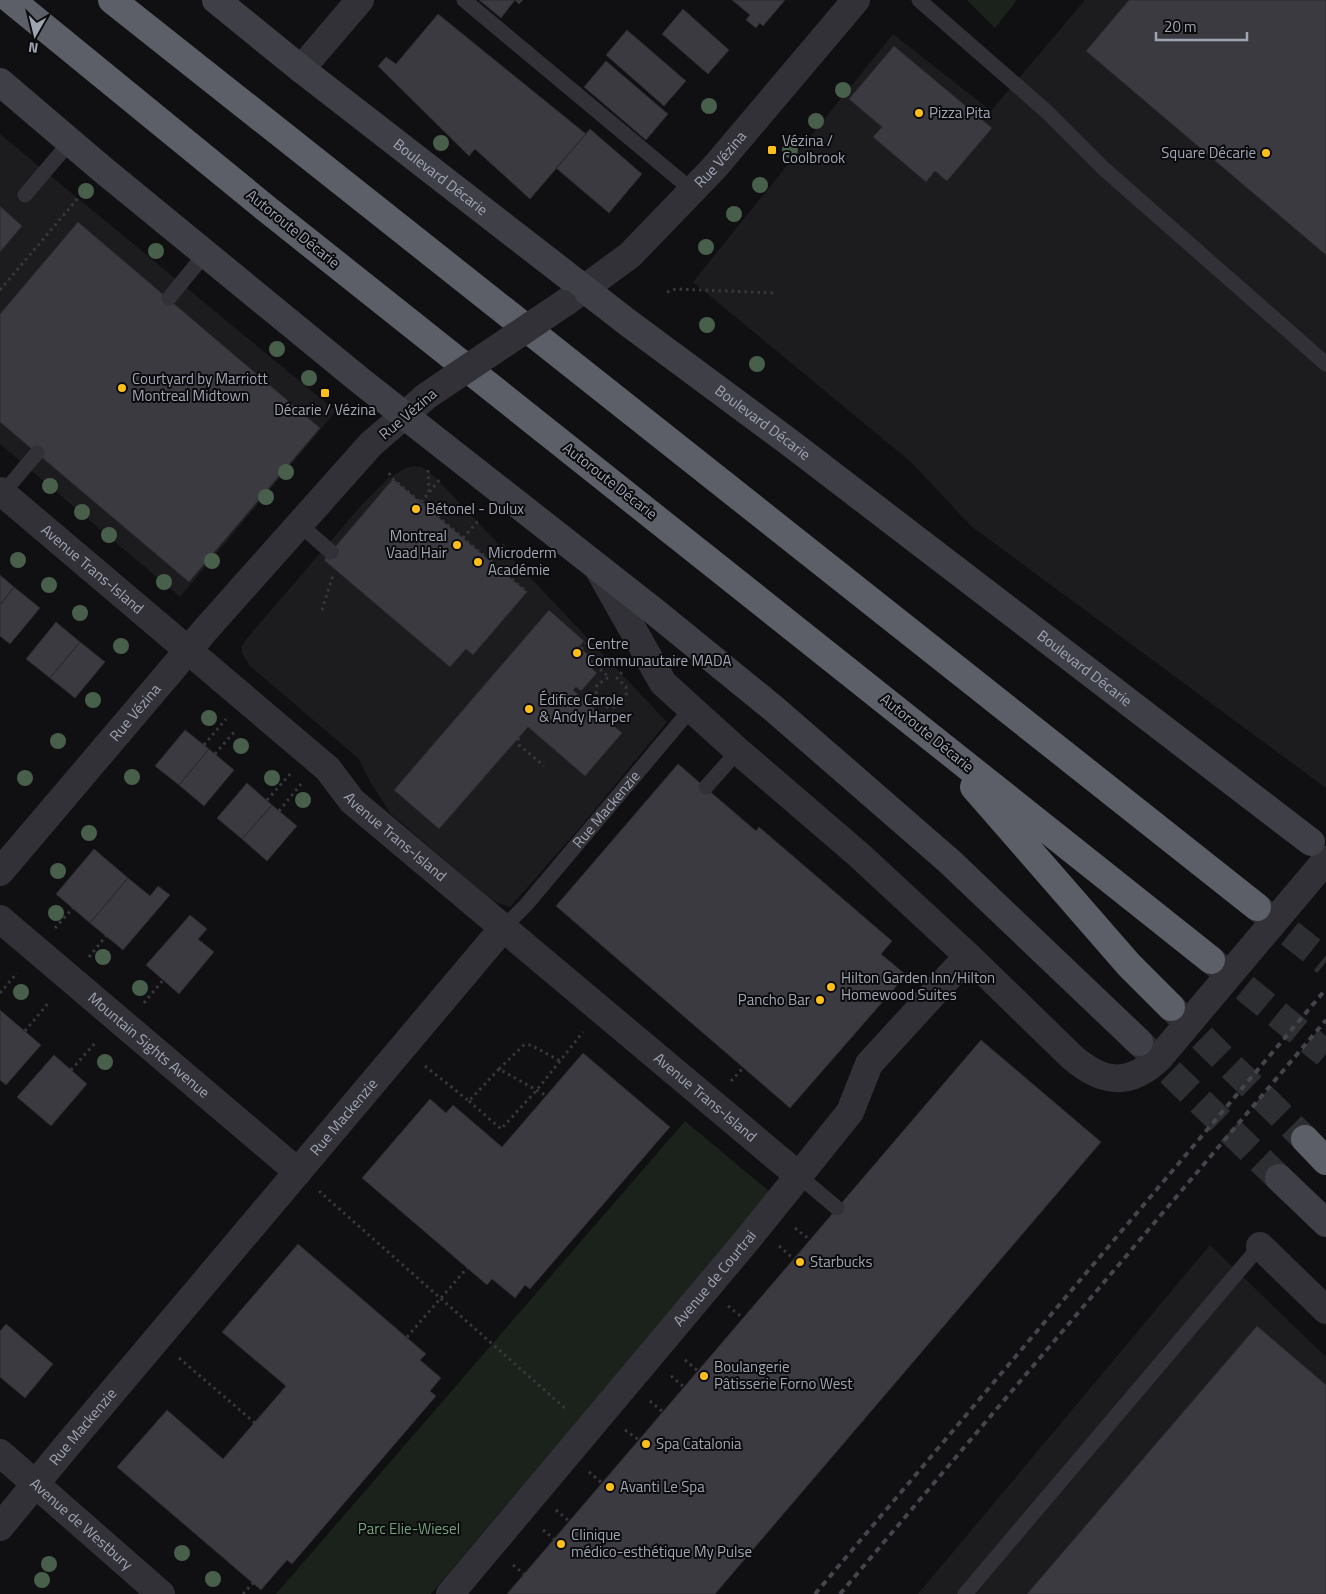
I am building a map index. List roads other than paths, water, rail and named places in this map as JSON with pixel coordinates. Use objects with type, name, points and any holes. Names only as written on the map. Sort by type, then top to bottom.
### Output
[{"type":"highway","name":"Autoroute Décarie","points":[[11,0],[261,204],[928,733],[1210,960]]},
{"type":"highway","points":[[112,0],[1257,907]]},
{"type":"highway","points":[[928,733],[1129,965],[1171,1007]]},
{"type":"highway","points":[[1304,1139],[1326,1161]]},
{"type":"main road","name":"Boulevard Décarie","points":[[216,0],[301,69],[628,322],[813,460],[1318,851]]},
{"type":"main road","name":"Boulevard Décarie","points":[[0,82],[205,254],[404,415],[773,708],[868,789],[985,895],[1139,1042]]},
{"type":"main road","points":[[1279,1178],[1326,1223]]},
{"type":"street","points":[[301,69],[360,0]]},
{"type":"street","name":"Rue Vézina","points":[[0,872],[188,650],[371,444],[425,397],[586,289],[630,255],[714,168],[856,0]]},
{"type":"street","name":"Avenue Trans-Island","points":[[1,492],[328,769],[352,801],[363,811],[799,1176]]},
{"type":"street","name":"Boulevard Décarie","points":[[598,568],[663,684],[860,855],[1086,1069],[1107,1078],[1130,1076],[1148,1069],[1160,1057],[1318,851]]},
{"type":"street","name":"Mountain Sights Avenue","points":[[0,919],[298,1172]]},
{"type":"street","name":"Rue Mackenzie","points":[[0,1527],[34,1484],[504,928]]},
{"type":"street","name":"Avenue de Courtrai","points":[[450,1594],[799,1176],[850,1112],[869,1064],[968,956]]},
{"type":"street","points":[[1260,1246],[1326,1310]]},
{"type":"street","name":"Avenue de Westbury","points":[[0,1453],[161,1594]]},
{"type":"lane","points":[[464,0],[693,191]]},
{"type":"lane","points":[[919,0],[1046,111],[1103,168],[1326,364]]},
{"type":"lane","points":[[25,195],[70,142]]},
{"type":"lane","points":[[169,298],[205,254]]},
{"type":"lane","points":[[1,492],[38,453]]},
{"type":"lane","points":[[299,524],[331,552]]},
{"type":"lane","name":"Rue Mackenzie","points":[[504,928],[526,906],[691,709]]},
{"type":"lane","points":[[706,787],[738,751]]},
{"type":"lane","points":[[799,1176],[837,1208]]},
{"type":"lane","points":[[964,1594],[1260,1246]]},
{"type":"tunnel","points":[[1257,907],[1326,962]]},
{"type":"tunnel","points":[[1212,961],[1326,1054]]},
{"type":"tunnel","points":[[1172,1008],[1305,1139]]},
{"type":"tunnel","points":[[1140,1043],[1279,1178]]},
{"type":"railway","points":[[815,1594],[1326,989]]},
{"type":"railway","points":[[840,1594],[1326,1020]]},
{"type":"place","name":"Pizza Pita","points":[[919,113]]},
{"type":"place","name":"Vézina / Coolbrook","points":[[772,150]]},
{"type":"place","name":"Square Décarie","points":[[1266,153]]},
{"type":"place","name":"Courtyard by Marriott Montreal Midtown","points":[[122,388]]},
{"type":"place","name":"Décarie / Vézina","points":[[325,393]]},
{"type":"place","name":"Bétonel - Dulux","points":[[416,509]]},
{"type":"place","name":"Montreal Vaad Hair","points":[[457,545]]},
{"type":"place","name":"Microderm Académie","points":[[478,562]]},
{"type":"place","name":"Centre Communautaire MADA","points":[[577,653]]},
{"type":"place","name":"Édifice Carole & Andy Harper","points":[[529,709]]},
{"type":"place","name":"Hilton Garden Inn/Hilton Homewood Suites","points":[[831,987]]},
{"type":"place","name":"Pancho Bar","points":[[820,1000]]},
{"type":"place","name":"Starbucks","points":[[800,1262]]},
{"type":"place","name":"Boulangerie Pâtisserie Forno West","points":[[704,1376]]},
{"type":"place","name":"Spa Catalonia","points":[[646,1444]]},
{"type":"place","name":"Avanti Le Spa","points":[[610,1487]]},
{"type":"place","name":"Clinique médico-esthétique My Pulse","points":[[561,1544]]},
{"type":"park label","name":"Parc Elie-Wiesel","points":[[409,1529]]}]
